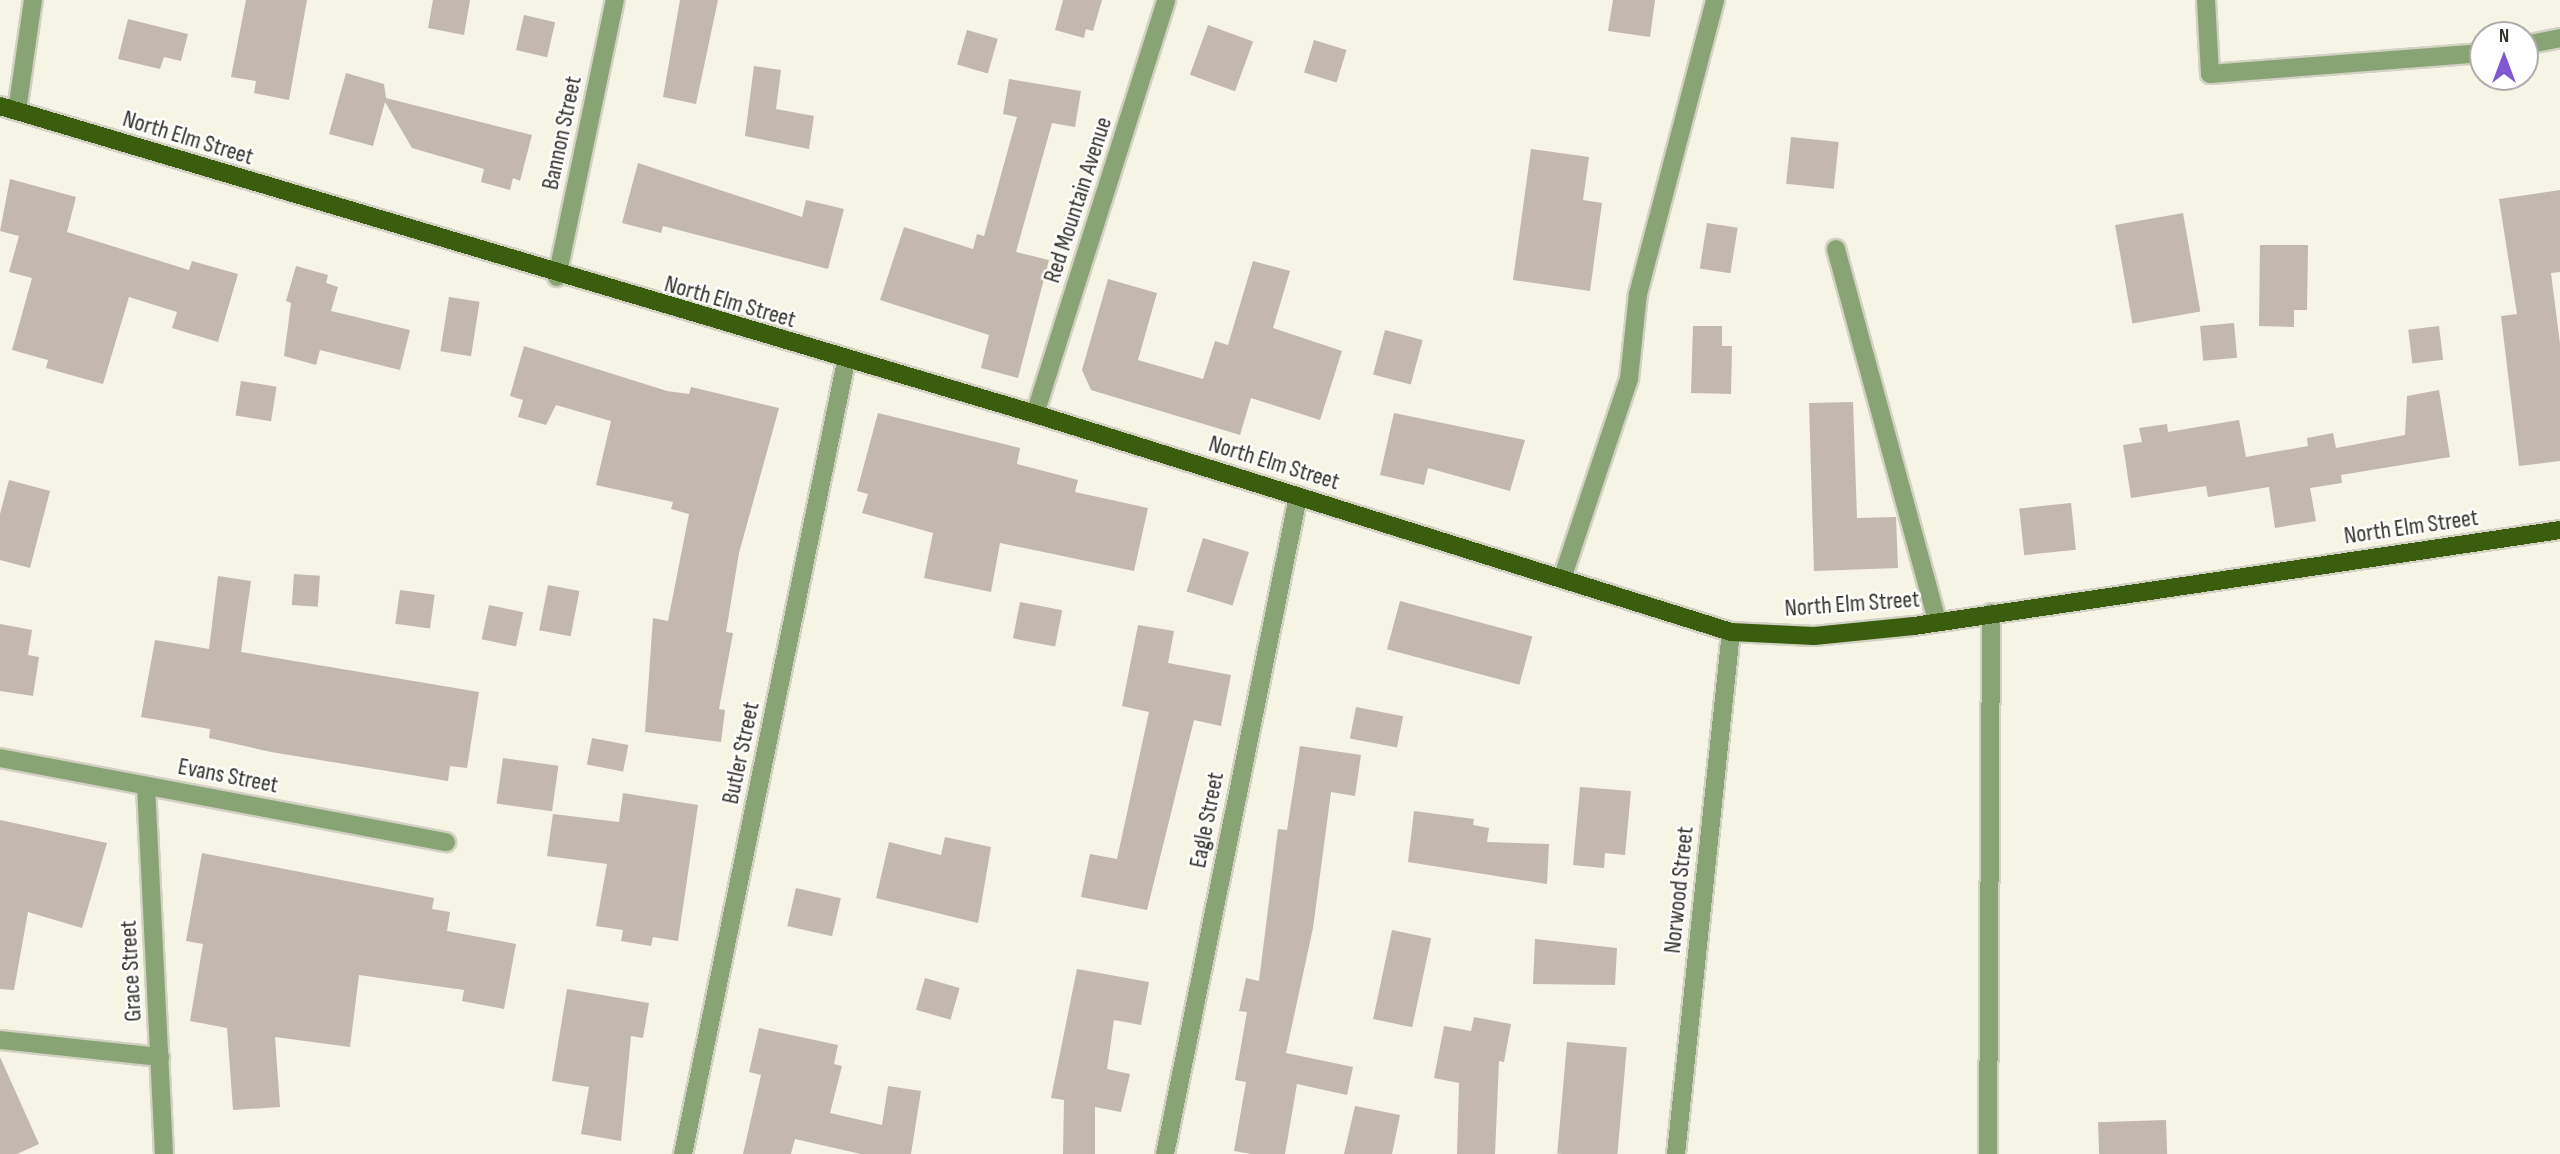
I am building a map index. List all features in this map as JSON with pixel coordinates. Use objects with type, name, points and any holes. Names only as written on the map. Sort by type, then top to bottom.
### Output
[{"type":"main road","name":"North Elm Street","points":[[9,108],[557,276],[1035,414],[1731,632],[1814,636],[1937,622],[2560,530]]},
{"type":"street","points":[[9,108],[33,0]]},
{"type":"street","name":"Bannon Street","points":[[557,276],[615,0]]},
{"type":"street","name":"Red Mountain Avenue","points":[[1035,414],[1167,0]]},
{"type":"street","points":[[1562,579],[1629,379],[1639,294],[1715,0]]},
{"type":"street","points":[[2206,0],[2210,74],[2469,54]]},
{"type":"street","points":[[2539,42],[2560,38]]},
{"type":"street","points":[[1836,249],[1937,622]]},
{"type":"street","name":"Butler Street","points":[[683,1154],[846,361]]},
{"type":"street","name":"Eagle Street","points":[[1165,1154],[1298,496]]},
{"type":"street","points":[[1988,1154],[1991,613]]},
{"type":"street","name":"Norwood Street","points":[[1676,1154],[1731,632]]},
{"type":"street","name":"Evans Street","points":[[0,758],[446,842]]},
{"type":"street","name":"Grace Street","points":[[146,786],[164,1154]]},
{"type":"street","points":[[0,1040],[160,1057]]},
{"type":"building","points":[[246,0],[307,0],[289,100],[254,93],[256,81],[231,77]]},
{"type":"building","points":[[433,0],[470,0],[464,35],[428,28]]},
{"type":"building","points":[[680,0],[718,0],[696,104],[663,97]]},
{"type":"building","points":[[1063,0],[1102,0],[1093,31],[1086,29],[1084,38],[1055,30]]},
{"type":"building","points":[[1613,0],[1655,0],[1650,37],[1608,31]]},
{"type":"building","points":[[524,15],[555,22],[547,57],[516,50]]},
{"type":"building","points":[[128,19],[188,34],[181,61],[164,57],[160,69],[118,59]]},
{"type":"building","points":[[1208,25],[1253,41],[1235,91],[1190,75]]},
{"type":"building","points":[[967,30],[998,39],[988,73],[957,65]]},
{"type":"building","points":[[1314,40],[1347,50],[1337,82],[1304,73]]},
{"type":"building","points":[[754,66],[781,70],[776,109],[814,116],[809,149],[745,136]]},
{"type":"building","points":[[346,73],[384,84],[386,98],[532,135],[520,181],[513,178],[510,190],[481,182],[484,169],[412,148],[385,102],[373,146],[329,134]]},
{"type":"building","points":[[1009,79],[1081,91],[1075,127],[1052,123],[1016,252],[1049,260],[1018,378],[981,368],[989,335],[880,300],[904,227],[973,249],[977,234],[984,236],[1017,117],[1003,114]]},
{"type":"building","points":[[1791,137],[1839,142],[1834,189],[1786,184]]},
{"type":"building","points":[[1531,149],[1589,157],[1583,200],[1602,203],[1590,291],[1513,280]]},
{"type":"building","points":[[638,163],[802,217],[806,200],[844,209],[828,269],[663,226],[661,233],[622,223]]},
{"type":"building","points":[[10,179],[76,197],[67,232],[189,270],[192,261],[238,274],[218,342],[172,328],[177,312],[129,297],[103,384],[46,368],[48,360],[12,350],[32,278],[9,272],[19,236],[0,231]]},
{"type":"building","points":[[2560,190],[2560,272],[2551,273],[2560,344],[2560,461],[2519,466],[2501,316],[2517,314],[2499,199]]},
{"type":"building","points":[[2183,213],[2200,311],[2132,323],[2115,225]]},
{"type":"building","points":[[1707,223],[1738,228],[1730,273],[1700,268]]},
{"type":"building","points":[[2260,245],[2308,245],[2307,310],[2294,310],[2294,327],[2259,326]]},
{"type":"building","points":[[1253,261],[1290,271],[1273,328],[1342,351],[1320,420],[1251,398],[1240,435],[1091,390],[1082,370],[1108,279],[1157,293],[1138,360],[1203,379],[1215,341],[1228,345]]},
{"type":"building","points":[[296,266],[328,275],[326,283],[338,287],[331,311],[410,330],[400,370],[320,350],[316,365],[284,356],[291,303],[286,301]]},
{"type":"building","points":[[449,297],[480,302],[471,356],[440,351]]},
{"type":"building","points":[[2234,323],[2237,358],[2203,361],[2200,326]]},
{"type":"building","points":[[1693,326],[1722,326],[1722,346],[1732,346],[1731,394],[1691,393]]},
{"type":"building","points":[[2439,326],[2443,360],[2412,364],[2408,330]]},
{"type":"building","points":[[1385,330],[1423,340],[1411,385],[1373,374]]},
{"type":"building","points":[[524,346],[667,391],[689,394],[691,387],[779,408],[739,553],[726,632],[733,633],[719,709],[725,710],[721,742],[645,732],[653,618],[668,621],[689,514],[671,509],[673,502],[596,485],[611,421],[556,405],[546,425],[518,417],[523,400],[510,396]]},
{"type":"building","points":[[241,381],[277,387],[271,421],[236,416]]},
{"type":"building","points":[[2439,390],[2450,457],[2341,475],[2342,483],[2310,488],[2316,521],[2275,528],[2269,487],[2208,497],[2206,486],[2131,498],[2123,445],[2142,442],[2139,428],[2167,424],[2168,432],[2239,420],[2246,457],[2308,446],[2307,438],[2333,433],[2336,448],[2405,435],[2407,396]]},
{"type":"building","points":[[1853,402],[1857,518],[1896,517],[1898,568],[1814,571],[1809,403]]},
{"type":"building","points":[[878,413],[1020,448],[1017,464],[1078,480],[1075,492],[1148,508],[1134,571],[1000,543],[991,592],[924,578],[933,533],[862,513],[868,494],[857,491]]},
{"type":"building","points":[[1394,413],[1525,440],[1510,491],[1428,468],[1424,485],[1380,475]]},
{"type":"building","points":[[9,480],[50,491],[30,568],[0,560],[0,514]]},
{"type":"building","points":[[2071,503],[2076,550],[2024,555],[2019,508]]},
{"type":"building","points":[[1203,538],[1249,552],[1233,606],[1187,592]]},
{"type":"building","points":[[294,574],[320,576],[318,607],[292,605]]},
{"type":"building","points":[[218,576],[251,581],[241,652],[479,692],[467,768],[450,766],[448,781],[271,752],[209,738],[210,729],[141,717],[155,640],[209,649]]},
{"type":"building","points":[[548,585],[579,591],[571,636],[539,630]]},
{"type":"building","points":[[400,590],[435,595],[430,629],[395,624]]},
{"type":"building","points":[[1400,601],[1532,636],[1519,685],[1387,649]]},
{"type":"building","points":[[1020,602],[1062,610],[1055,647],[1013,638]]},
{"type":"building","points":[[489,605],[523,612],[516,647],[482,639]]},
{"type":"building","points":[[0,624],[32,630],[28,655],[39,657],[33,696],[0,691]]},
{"type":"building","points":[[1138,625],[1174,631],[1168,663],[1231,675],[1221,726],[1194,720],[1147,910],[1081,897],[1090,854],[1117,859],[1149,712],[1122,706]]},
{"type":"building","points":[[1356,707],[1403,716],[1397,748],[1350,738]]},
{"type":"building","points":[[592,738],[628,745],[623,772],[587,765]]},
{"type":"building","points":[[1300,746],[1361,755],[1355,796],[1331,792],[1313,928],[1286,1053],[1353,1067],[1347,1095],[1297,1084],[1285,1154],[1252,1154],[1234,1151],[1246,1082],[1235,1080],[1247,1012],[1239,1011],[1246,978],[1259,981],[1278,829],[1287,830]]},
{"type":"building","points":[[503,758],[558,766],[552,811],[497,804]]},
{"type":"building","points":[[1580,787],[1631,791],[1625,855],[1605,853],[1604,868],[1573,865]]},
{"type":"building","points":[[623,793],[698,805],[678,941],[653,937],[651,946],[621,941],[623,930],[596,926],[607,864],[547,856],[553,814],[619,822]]},
{"type":"building","points":[[1414,811],[1474,819],[1473,825],[1489,828],[1487,842],[1549,844],[1547,884],[1408,862]]},
{"type":"building","points":[[0,820],[107,843],[82,928],[28,912],[14,990],[0,989]]},
{"type":"building","points":[[945,837],[991,847],[978,923],[876,898],[889,842],[941,855]]},
{"type":"building","points":[[202,853],[434,898],[432,909],[450,912],[447,931],[516,944],[504,1009],[462,1001],[464,990],[359,975],[350,1047],[275,1037],[280,1107],[233,1110],[227,1028],[190,1021],[203,944],[186,941]]},
{"type":"building","points":[[796,888],[841,898],[832,936],[787,926]]},
{"type":"building","points":[[1392,930],[1431,938],[1412,1027],[1373,1019]]},
{"type":"building","points":[[1535,939],[1617,948],[1615,985],[1533,984]]},
{"type":"building","points":[[1077,969],[1149,982],[1141,1025],[1114,1020],[1107,1069],[1130,1074],[1121,1112],[1095,1107],[1095,1154],[1063,1154],[1064,1100],[1051,1098]]},
{"type":"building","points":[[925,978],[960,988],[951,1020],[916,1010]]},
{"type":"building","points":[[567,989],[649,1003],[643,1038],[631,1036],[621,1141],[581,1134],[589,1087],[552,1081]]},
{"type":"building","points":[[1474,1017],[1511,1024],[1504,1062],[1499,1061],[1495,1154],[1457,1154],[1459,1083],[1434,1078],[1444,1026],[1471,1031]]},
{"type":"building","points":[[759,1028],[838,1045],[834,1064],[842,1066],[830,1113],[882,1125],[888,1086],[921,1091],[911,1154],[861,1154],[795,1139],[791,1154],[743,1154],[761,1075],[749,1072]]},
{"type":"building","points":[[1567,1042],[1627,1047],[1617,1154],[1557,1154]]},
{"type":"building","points":[[0,1057],[39,1144],[17,1154],[0,1154]]},
{"type":"building","points":[[1355,1106],[1400,1115],[1392,1154],[1344,1154]]},
{"type":"building","points":[[2166,1120],[2167,1154],[2099,1154],[2098,1122]]}]
